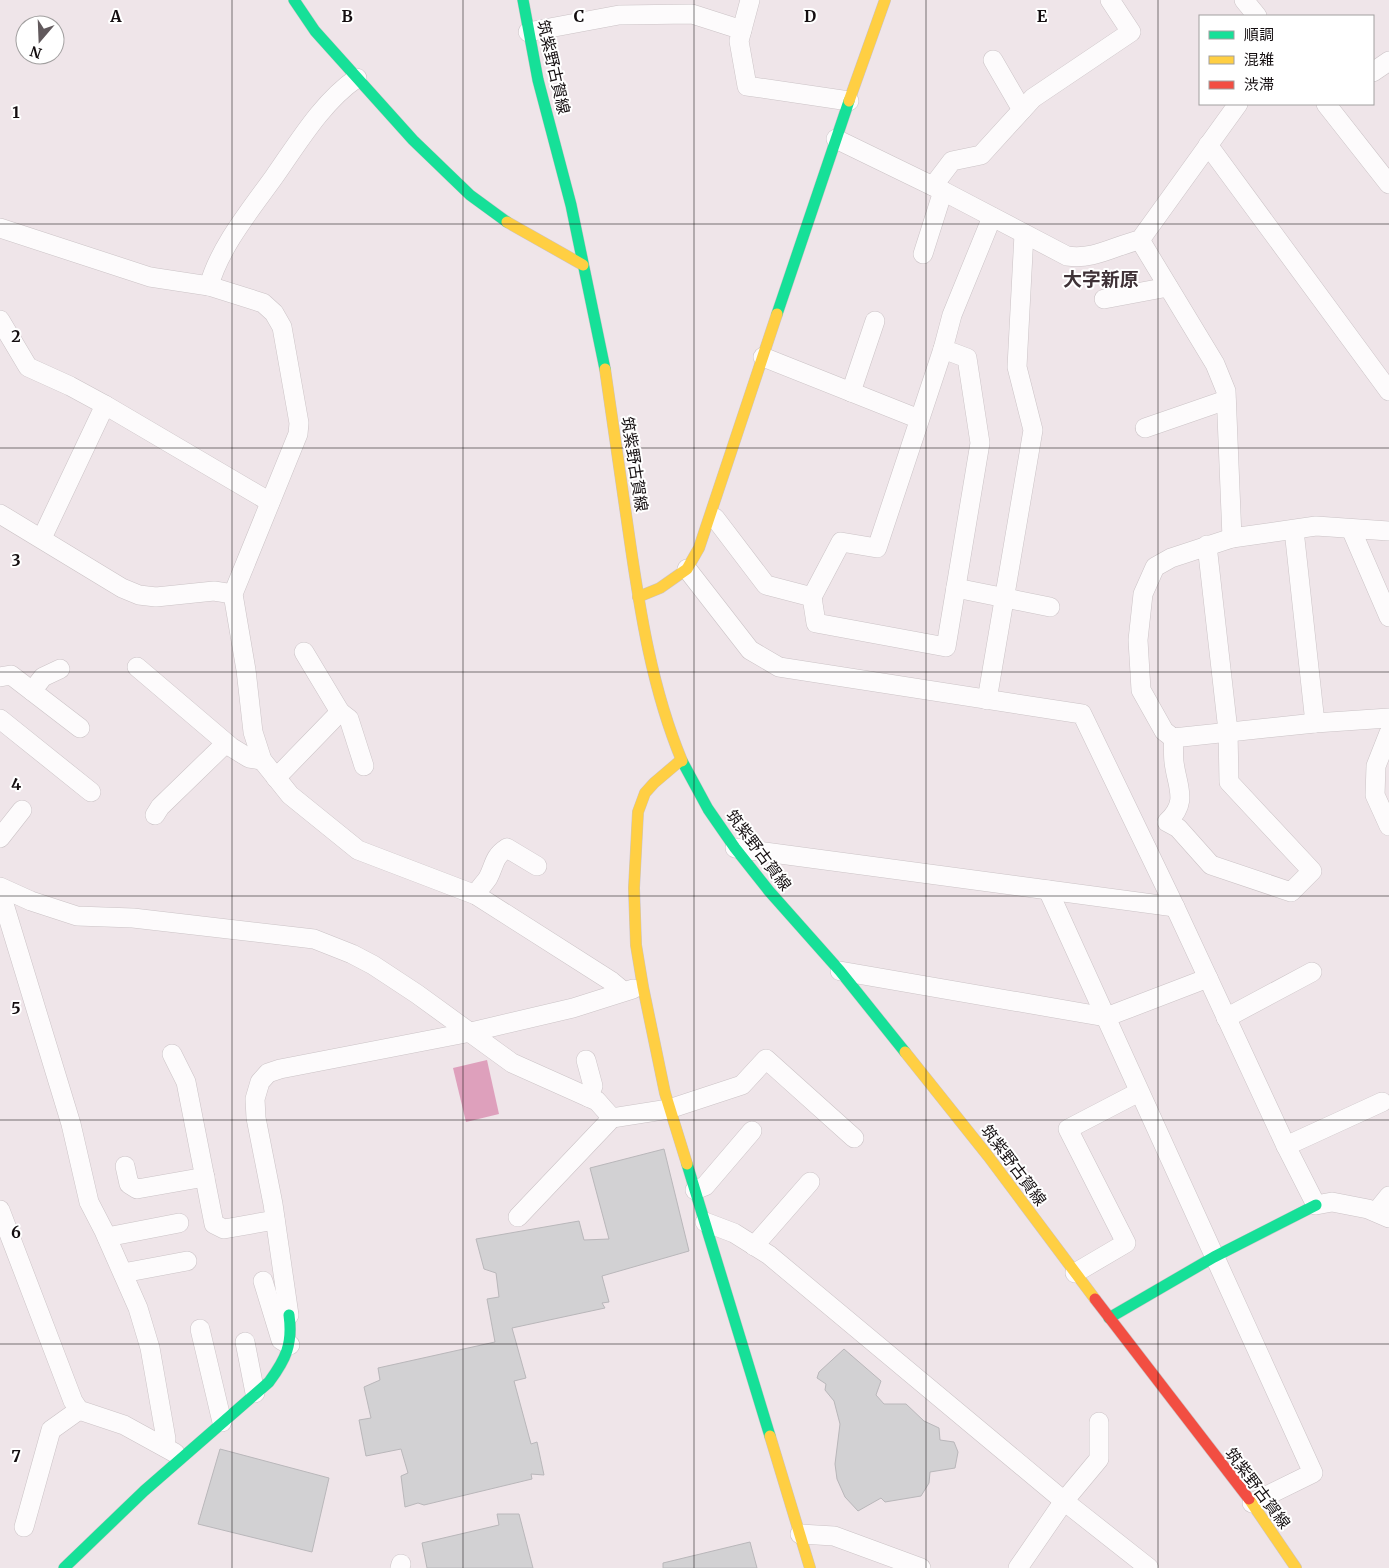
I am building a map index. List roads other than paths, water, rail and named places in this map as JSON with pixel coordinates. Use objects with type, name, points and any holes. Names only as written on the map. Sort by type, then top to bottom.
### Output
[{"type":"street","points":[[294,0],[315,31],[357,78],[413,140],[470,195],[513,226],[583,266]]},
{"type":"street","name":"筑紫野古賀線","points":[[523,0],[538,80],[571,205],[604,365],[638,598],[657,687],[681,760],[708,809],[734,848],[769,891],[840,971],[988,1156],[1074,1273],[1252,1504],[1296,1568]]},
{"type":"street","points":[[750,0],[739,41],[747,86],[849,100]]},
{"type":"street","points":[[638,598],[660,588],[687,569],[699,548],[849,100],[885,0]]},
{"type":"street","points":[[922,254],[938,189],[952,161],[981,155],[1033,98],[1131,32],[1110,0]]},
{"type":"street","points":[[1244,0],[1256,15]]},
{"type":"street","points":[[528,32],[619,15],[692,14],[742,30]]},
{"type":"street","points":[[993,60],[1022,110]]},
{"type":"street","points":[[1374,71],[1389,61]]},
{"type":"street","points":[[209,286],[211,277],[226,247],[245,217],[313,122],[343,87],[357,78]]},
{"type":"street","points":[[836,139],[992,216],[1067,256],[1081,258],[1110,251],[1140,240],[1237,105]]},
{"type":"street","points":[[1327,105],[1389,184]]},
{"type":"street","points":[[1208,145],[1389,391]]},
{"type":"street","points":[[943,349],[968,358],[980,443],[946,647],[816,623],[812,597],[841,542],[877,548],[943,349],[952,314],[992,216]]},
{"type":"street","points":[[0,228],[150,277],[209,286],[263,304],[274,313],[282,327],[299,423],[298,434],[233,594],[254,732],[262,760],[290,795],[358,850],[476,895],[611,981],[623,991]]},
{"type":"street","points":[[987,700],[1033,430],[1017,367],[1024,234]]},
{"type":"street","points":[[1140,240],[1215,364],[1226,391],[1232,538]]},
{"type":"street","points":[[1104,298],[1168,287]]},
{"type":"street","points":[[0,320],[28,367],[70,386],[105,405],[270,502]]},
{"type":"street","points":[[851,392],[875,321]]},
{"type":"street","points":[[763,357],[920,419]]},
{"type":"street","points":[[1145,428],[1226,400]]},
{"type":"street","points":[[42,538],[105,405]]},
{"type":"street","points":[[0,514],[122,588],[139,595],[156,598],[214,591],[233,594]]},
{"type":"street","points":[[715,518],[766,585],[812,597]]},
{"type":"street","points":[[1389,531],[1316,526],[1232,538],[1170,558],[1155,567],[1143,594],[1138,640],[1141,690],[1164,731],[1173,738],[1228,731],[1389,718]]},
{"type":"street","points":[[1351,529],[1389,618]]},
{"type":"street","points":[[1294,530],[1315,723]]},
{"type":"street","points":[[1167,822],[1178,828],[1211,865],[1291,892],[1312,871],[1229,782],[1228,731],[1207,545]]},
{"type":"street","points":[[687,569],[750,650],[779,668],[1082,714],[1175,907],[1286,1146],[1316,1205]]},
{"type":"street","points":[[956,588],[1050,608]]},
{"type":"street","points":[[304,652],[340,712],[348,719],[364,766]]},
{"type":"street","points":[[137,667],[226,743],[249,758],[262,760]]},
{"type":"street","points":[[32,691],[43,677],[60,669]]},
{"type":"street","points":[[0,677],[11,675],[80,728]]},
{"type":"street","points":[[276,778],[340,712]]},
{"type":"street","points":[[0,719],[91,792]]},
{"type":"street","points":[[1389,733],[1376,766],[1375,795],[1389,826]]},
{"type":"street","points":[[1141,837],[1167,822],[1175,814],[1181,796],[1174,761],[1173,738]]},
{"type":"street","points":[[155,815],[160,807],[226,743]]},
{"type":"street","points":[[681,760],[654,782],[645,793],[638,812],[634,888],[636,945],[642,987],[669,1109],[810,1568]]},
{"type":"street","points":[[0,838],[22,810]]},
{"type":"street","points":[[476,895],[481,885],[487,880],[498,854],[507,848],[537,866]]},
{"type":"street","points":[[734,848],[1175,907]]},
{"type":"street","points":[[0,889],[77,916],[154,920],[314,939],[352,954],[373,965],[471,1032],[512,1063],[597,1101],[612,1118]]},
{"type":"street","points":[[0,889],[71,1124],[89,1202],[107,1237],[138,1308],[150,1348],[166,1439],[165,1447]]},
{"type":"street","points":[[1048,890],[1312,1473],[1252,1504]]},
{"type":"street","points":[[840,971],[1106,1017],[1208,978]]},
{"type":"street","points":[[1226,1018],[1312,972]]},
{"type":"street","points":[[64,1568],[144,1491],[269,1382],[279,1369],[289,1350],[291,1330],[289,1315],[275,1220],[256,1118],[255,1098],[260,1082],[268,1073],[280,1069],[471,1032],[573,1008],[623,991],[642,987]]},
{"type":"street","points":[[172,1054],[186,1082],[214,1224],[224,1229],[275,1220]]},
{"type":"street","points":[[518,1217],[612,1118],[669,1109],[742,1085],[766,1059],[854,1138]]},
{"type":"street","points":[[586,1060],[593,1086],[588,1097]]},
{"type":"street","points":[[1074,1273],[1126,1243],[1068,1129],[1139,1092]]},
{"type":"street","points":[[1286,1146],[1382,1102]]},
{"type":"street","points":[[694,1190],[705,1186],[752,1131]]},
{"type":"street","points":[[125,1166],[129,1184],[136,1189],[205,1178]]},
{"type":"street","points":[[754,1246],[810,1182]]},
{"type":"street","points":[[1109,1318],[1214,1257],[1316,1205],[1332,1202],[1382,1215],[1389,1196]]},
{"type":"street","points":[[0,1210],[72,1402],[79,1410],[124,1425],[182,1458]]},
{"type":"street","points":[[107,1237],[179,1222]]},
{"type":"street","points":[[705,1222],[734,1233],[777,1262],[1064,1501],[1149,1568]]},
{"type":"street","points":[[123,1273],[188,1261]]},
{"type":"street","points":[[263,1281],[281,1340],[290,1345]]},
{"type":"street","points":[[200,1329],[222,1422]]},
{"type":"street","points":[[245,1342],[255,1393]]},
{"type":"street","points":[[24,1528],[51,1430],[79,1410]]},
{"type":"street","points":[[1018,1568],[1064,1501],[1099,1459],[1099,1422]]},
{"type":"street","points":[[800,1534],[834,1536],[921,1568]]},
{"type":"district","name":"大字新原","points":[[1101,279]]}]
